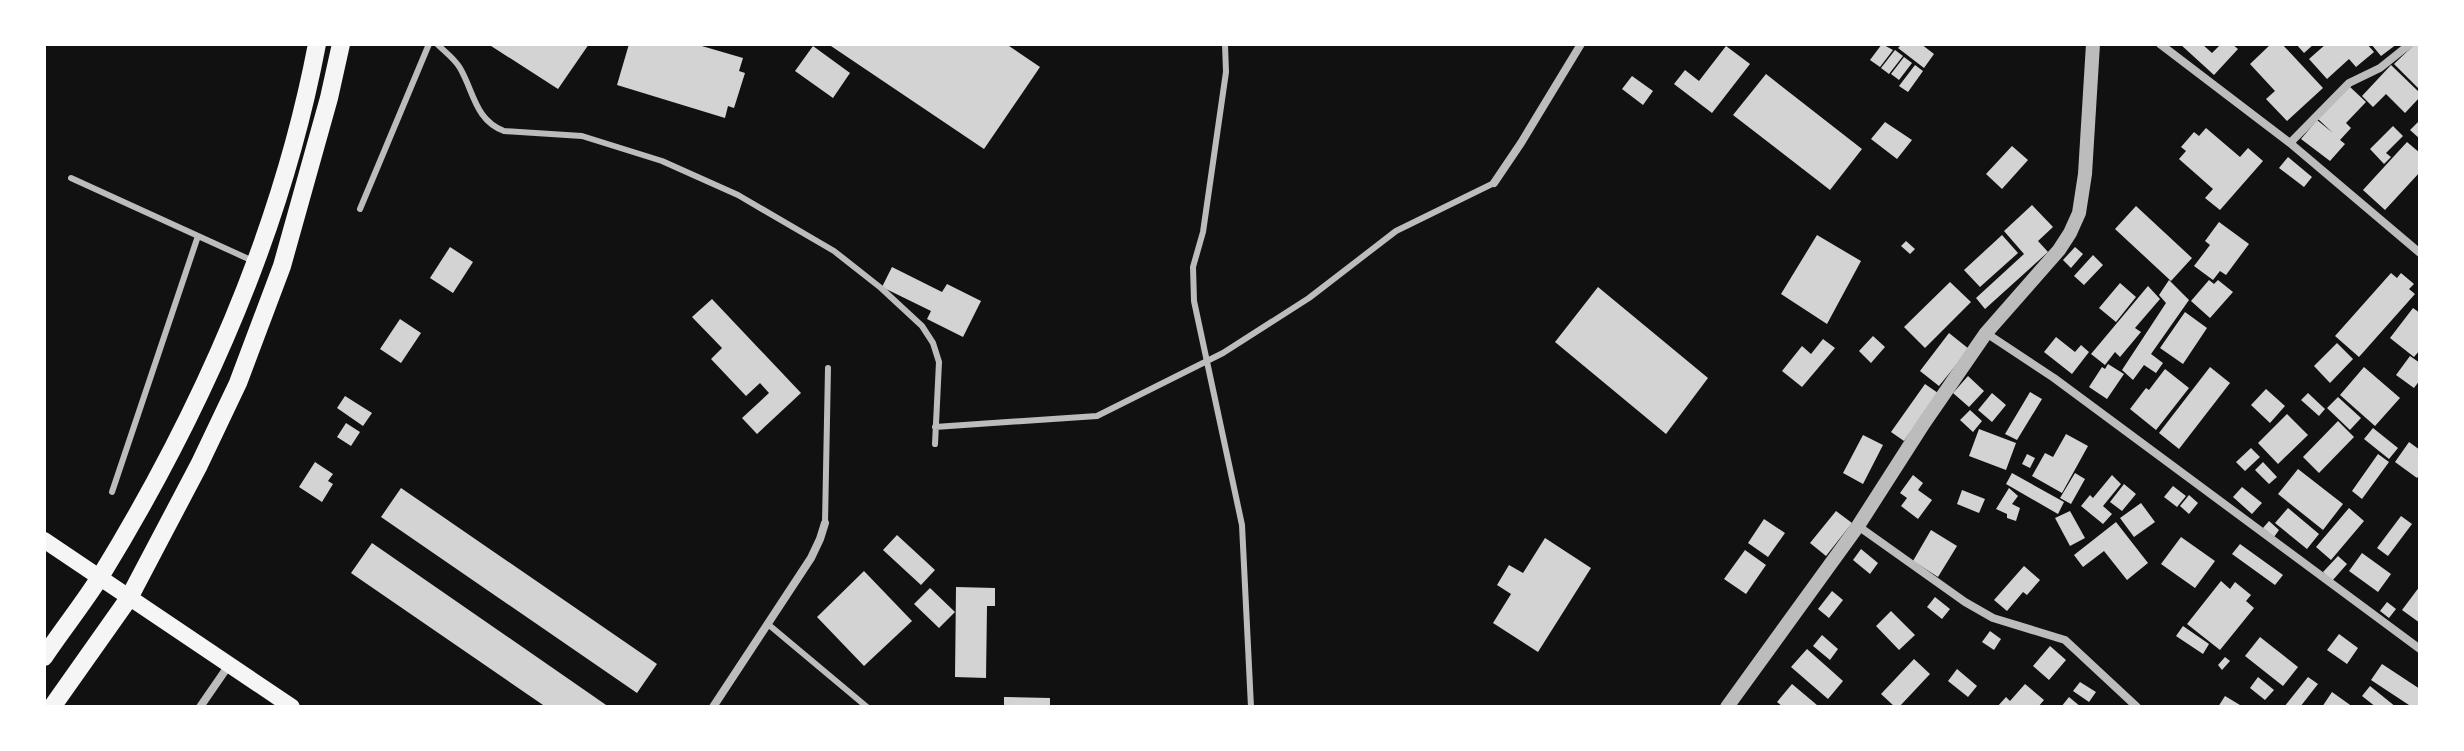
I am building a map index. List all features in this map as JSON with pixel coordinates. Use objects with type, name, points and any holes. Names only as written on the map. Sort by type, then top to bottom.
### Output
[{"type":"main road","points":[[44,657],[99,578],[167,460],[209,372],[256,263],[306,99],[317,44]]},
{"type":"main road","points":[[52,707],[129,598],[238,383],[282,266],[341,44]]},
{"type":"main road","points":[[44,540],[292,707]]},
{"type":"street","points":[[1494,183],[1581,44]]},
{"type":"street","points":[[1727,707],[1858,526],[1986,333],[2059,250],[2079,213],[2090,118],[2093,44]]},
{"type":"street","points":[[2160,44],[2290,143],[2420,253]]},
{"type":"street","points":[[2290,143],[2349,83],[2380,68],[2410,44]]},
{"type":"street","points":[[1986,333],[2054,378],[2420,649]]},
{"type":"street","points":[[713,707],[811,558],[825,523]]},
{"type":"street","points":[[1858,526],[1965,602],[1993,618],[2065,640],[2137,707]]},
{"type":"street","points":[[200,707],[229,664]]},
{"type":"lane","points":[[360,209],[429,44]]},
{"type":"lane","points":[[437,44],[461,70],[479,111],[493,127],[504,131],[582,136],[662,161],[738,195],[834,251],[881,288],[922,326],[933,343],[939,362],[935,444]]},
{"type":"lane","points":[[1225,44],[1224,87],[1203,232],[1193,267],[1194,301],[1242,525],[1251,707]]},
{"type":"lane","points":[[71,178],[256,263]]},
{"type":"lane","points":[[935,427],[1097,416],[1207,362],[1309,298],[1396,231],[1494,183]]},
{"type":"lane","points":[[112,492],[198,236]]},
{"type":"lane","points":[[825,523],[828,368]]},
{"type":"lane","points":[[769,625],[867,707]]},
{"type":"building","points":[[488,44],[589,44],[558,89]]},
{"type":"building","points":[[629,44],[695,44],[743,58],[739,71],[745,73],[734,108],[728,106],[725,118],[617,85]]},
{"type":"building","points":[[828,44],[1006,44],[1040,67],[984,149]]},
{"type":"building","points":[[1882,44],[1893,50],[1880,67],[1870,60]]},
{"type":"building","points":[[1902,44],[1921,44],[1934,54],[1924,68],[1898,48]]},
{"type":"building","points":[[2180,44],[2202,44],[2212,53],[2221,44],[2232,44],[2238,49],[2214,75]]},
{"type":"building","points":[[2271,44],[2282,44],[2323,88],[2287,121],[2266,99],[2275,91],[2250,64]]},
{"type":"building","points":[[2296,44],[2314,44],[2304,53]]},
{"type":"building","points":[[2326,44],[2367,44],[2374,52],[2356,67],[2349,59],[2327,79],[2309,59]]},
{"type":"building","points":[[2371,44],[2397,44],[2381,56]]},
{"type":"building","points":[[2415,44],[2420,44],[2420,90],[2394,64]]},
{"type":"building","points":[[813,46],[850,73],[833,98],[795,71]]},
{"type":"building","points":[[1726,46],[1750,64],[1712,113],[1674,84],[1685,70],[1699,81]]},
{"type":"building","points":[[1895,50],[1903,56],[1889,74],[1881,68]]},
{"type":"building","points":[[1904,57],[1912,63],[1899,80],[1891,74]]},
{"type":"building","points":[[1915,65],[1923,71],[1908,92],[1899,86]]},
{"type":"building","points":[[2391,65],[2420,93],[2405,113],[2386,94],[2373,107],[2362,96]]},
{"type":"building","points":[[1766,74],[1862,149],[1830,190],[1733,115]]},
{"type":"building","points":[[1632,76],[1653,91],[1643,105],[1622,89]]},
{"type":"building","points":[[2349,86],[2366,102],[2346,123],[2351,128],[2340,140],[2345,144],[2330,161],[2301,139],[2317,120],[2333,133],[2318,119]]},
{"type":"building","points":[[2420,120],[2420,139],[2410,130]]},
{"type":"building","points":[[1885,122],[1912,140],[1897,159],[1871,139]]},
{"type":"building","points":[[2393,126],[2403,136],[2386,153],[2391,157],[2384,164],[2370,149]]},
{"type":"building","points":[[2206,128],[2240,157],[2248,148],[2263,161],[2220,210],[2205,198],[2213,189],[2179,159],[2186,151],[2181,147],[2194,132],[2199,136]]},
{"type":"building","points":[[2407,142],[2420,153],[2420,172],[2385,210],[2363,190]]},
{"type":"building","points":[[2012,146],[2028,160],[2002,189],[1986,174]]},
{"type":"building","points":[[2288,157],[2312,177],[2304,187],[2279,168]]},
{"type":"building","points":[[2032,205],[2053,227],[2038,241],[2048,252],[1985,309],[1976,298],[2024,254],[2004,231]]},
{"type":"building","points":[[2136,206],[2192,258],[2171,281],[2115,229]]},
{"type":"building","points":[[2219,222],[2249,244],[2226,275],[2220,271],[2213,280],[2194,266],[2210,245],[2205,241]]},
{"type":"building","points":[[1817,235],[1861,261],[1827,324],[1781,294]]},
{"type":"building","points":[[2002,235],[2018,253],[1980,287],[1964,270]]},
{"type":"building","points":[[1906,241],[1915,249],[1910,254],[1901,246]]},
{"type":"building","points":[[450,247],[473,262],[453,293],[430,278]]},
{"type":"building","points":[[2075,247],[2083,254],[2071,268],[2063,260]]},
{"type":"building","points":[[2093,255],[2103,265],[2084,285],[2074,276]]},
{"type":"building","points":[[892,267],[942,292],[947,284],[981,301],[963,337],[927,319],[931,311],[882,287]]},
{"type":"building","points":[[2391,273],[2397,278],[2401,273],[2414,284],[2409,289],[2415,294],[2359,357],[2335,336]]},
{"type":"building","points":[[2169,280],[2189,300],[2151,354],[2163,363],[2156,373],[2144,365],[2133,380],[2122,370],[2166,303],[2159,295]]},
{"type":"building","points":[[2209,280],[2214,284],[2218,280],[2233,292],[2210,318],[2191,301]]},
{"type":"building","points":[[1950,282],[1971,302],[1925,348],[1904,327]]},
{"type":"building","points":[[2120,283],[2136,297],[2116,322],[2099,308]]},
{"type":"building","points":[[2148,286],[2160,299],[2135,328],[2141,332],[2120,357],[2115,352],[2105,365],[2091,354]]},
{"type":"building","points":[[1598,287],[1708,378],[1666,434],[1555,342]]},
{"type":"building","points":[[712,299],[801,393],[757,434],[742,418],[769,393],[760,383],[746,396],[711,359],[722,348],[692,317]]},
{"type":"building","points":[[2413,308],[2420,313],[2420,350],[2414,357],[2390,338]]},
{"type":"building","points":[[2185,312],[2207,328],[2183,364],[2160,348]]},
{"type":"building","points":[[400,319],[421,333],[401,363],[380,349]]},
{"type":"building","points":[[1949,333],[1969,349],[1939,386],[1920,371]]},
{"type":"building","points":[[1873,336],[1885,347],[1871,363],[1859,351]]},
{"type":"building","points":[[2056,337],[2075,352],[2081,345],[2089,352],[2072,374],[2044,352]]},
{"type":"building","points":[[1823,339],[1835,348],[1802,387],[1782,371],[1802,346],[1811,354]]},
{"type":"building","points":[[2337,343],[2353,359],[2330,383],[2314,366]]},
{"type":"building","points":[[2410,356],[2420,363],[2420,380],[2414,388],[2396,375]]},
{"type":"building","points":[[2108,364],[2124,374],[2107,399],[2089,387],[2102,367],[2105,369]]},
{"type":"building","points":[[2210,367],[2230,383],[2179,449],[2159,433]]},
{"type":"building","points":[[2364,367],[2400,398],[2375,426],[2340,395]]},
{"type":"building","points":[[2165,369],[2189,388],[2156,430],[2130,409]]},
{"type":"building","points":[[1968,376],[1984,391],[1969,407],[1953,393]]},
{"type":"building","points":[[1925,384],[1938,393],[1904,441],[1891,432]]},
{"type":"building","points":[[2266,389],[2285,406],[2270,423],[2251,405]]},
{"type":"building","points":[[2030,392],[2042,399],[2017,440],[2005,434]]},
{"type":"building","points":[[1992,393],[2006,405],[1992,422],[1978,410]]},
{"type":"building","points":[[2308,393],[2325,409],[2319,416],[2301,400]]},
{"type":"building","points":[[345,396],[372,413],[363,426],[337,408]]},
{"type":"building","points":[[2338,397],[2361,418],[2350,430],[2327,408]]},
{"type":"building","points":[[1970,410],[1982,421],[1973,432],[1960,420]]},
{"type":"building","points":[[2287,414],[2308,435],[2278,464],[2258,443]]},
{"type":"building","points":[[2338,421],[2354,437],[2319,473],[2303,457]]},
{"type":"building","points":[[346,423],[360,432],[351,446],[337,437]]},
{"type":"building","points":[[2373,428],[2398,448],[2389,459],[2364,439]]},
{"type":"building","points":[[1979,429],[2016,443],[2006,470],[1969,456]]},
{"type":"building","points":[[2066,434],[2088,446],[2062,493],[2032,476],[2045,453],[2053,457]]},
{"type":"building","points":[[1863,435],[1883,445],[1863,484],[1843,473]]},
{"type":"building","points":[[2409,442],[2420,450],[2420,474],[2417,478],[2395,462]]},
{"type":"building","points":[[2251,448],[2260,457],[2245,471],[2236,462]]},
{"type":"building","points":[[2027,454],[2035,458],[2030,468],[2022,464]]},
{"type":"building","points":[[2378,454],[2389,462],[2362,499],[2352,491]]},
{"type":"building","points":[[315,462],[333,474],[328,481],[333,484],[322,502],[299,487]]},
{"type":"building","points":[[2263,462],[2277,477],[2269,484],[2255,470]]},
{"type":"building","points":[[2298,469],[2343,504],[2323,530],[2278,494]]},
{"type":"building","points":[[2012,473],[2064,502],[2058,514],[2006,484]]},
{"type":"building","points":[[2075,473],[2085,479],[2071,504],[2060,498]]},
{"type":"building","points":[[1913,475],[1923,483],[1918,490],[1932,500],[1918,519],[1901,506],[1907,498],[1900,493]]},
{"type":"building","points":[[2112,475],[2121,484],[2103,506],[2112,514],[2103,524],[2081,506],[2090,495],[2093,498]]},
{"type":"building","points":[[2124,484],[2136,494],[2122,511],[2110,502]]},
{"type":"building","points":[[2173,486],[2186,496],[2177,507],[2164,497]]},
{"type":"building","points":[[2242,487],[2262,503],[2252,514],[2233,497]]},
{"type":"building","points":[[401,488],[657,664],[637,693],[381,517]]},
{"type":"building","points":[[2009,488],[2018,496],[2012,504],[2020,508],[2016,521],[1996,509]]},
{"type":"building","points":[[1962,490],[1985,499],[1979,513],[1957,504]]},
{"type":"building","points":[[2189,495],[2198,503],[2189,514],[2180,506]]},
{"type":"building","points":[[2141,503],[2155,522],[2134,537],[2120,518]]},
{"type":"building","points":[[2288,508],[2319,534],[2307,549],[2275,523]]},
{"type":"building","points":[[2349,508],[2364,521],[2331,560],[2316,547]]},
{"type":"building","points":[[1836,511],[1852,523],[1826,556],[1810,543]]},
{"type":"building","points":[[2070,511],[2085,538],[2070,546],[2055,518]]},
{"type":"building","points":[[2401,516],[2412,524],[2388,556],[2377,548]]},
{"type":"building","points":[[1764,519],[1785,533],[1768,557],[1748,543]]},
{"type":"building","points":[[2269,521],[2279,530],[2274,537],[2263,528]]},
{"type":"building","points":[[2116,522],[2148,563],[2127,580],[2104,551],[2083,567],[2074,555]]},
{"type":"building","points":[[1931,530],[1957,546],[1938,577],[1913,561]]},
{"type":"building","points":[[897,535],[935,570],[921,585],[883,550]]},
{"type":"building","points":[[2181,537],[2215,561],[2195,588],[2161,564]]},
{"type":"building","points":[[1545,538],[1591,568],[1538,652],[1493,623],[1511,594],[1497,585],[1509,565],[1523,573]]},
{"type":"building","points":[[372,543],[609,707],[546,707],[351,573]]},
{"type":"building","points":[[2240,544],[2283,575],[2275,585],[2232,554]]},
{"type":"building","points":[[1861,549],[1878,563],[1870,574],[1853,560]]},
{"type":"building","points":[[1745,550],[1766,565],[1746,594],[1724,579]]},
{"type":"building","points":[[2362,553],[2391,574],[2378,592],[2349,571]]},
{"type":"building","points":[[2338,556],[2347,564],[2332,581],[2323,572]]},
{"type":"building","points":[[2024,566],[2040,580],[2027,595],[2023,592],[2007,611],[1994,600]]},
{"type":"building","points":[[864,571],[912,621],[864,666],[817,617]]},
{"type":"building","points":[[2221,581],[2230,589],[2235,582],[2251,595],[2246,601],[2254,608],[2220,650],[2187,624]]},
{"type":"building","points":[[2420,586],[2420,623],[2402,610]]},
{"type":"building","points":[[956,587],[995,588],[995,606],[987,606],[986,678],[955,677]]},
{"type":"building","points":[[930,588],[955,612],[939,628],[914,604]]},
{"type":"building","points":[[1832,591],[1843,600],[1829,618],[1818,609]]},
{"type":"building","points":[[1935,597],[1950,609],[1942,619],[1927,607]]},
{"type":"building","points":[[2387,602],[2396,609],[2389,618],[2380,611]]},
{"type":"building","points":[[1891,611],[1915,635],[1899,650],[1876,626]]},
{"type":"building","points":[[2183,626],[2209,644],[2203,654],[2176,636]]},
{"type":"building","points":[[1990,631],[2001,639],[1994,650],[1982,642]]},
{"type":"building","points":[[2339,634],[2358,648],[2347,664],[2327,650]]},
{"type":"building","points":[[1822,635],[1838,649],[1830,660],[1813,646]]},
{"type":"building","points":[[2260,637],[2298,667],[2283,686],[2245,656]]},
{"type":"building","points":[[2050,646],[2066,660],[2049,680],[2033,666]]},
{"type":"building","points":[[1807,649],[1843,681],[1828,699],[1791,667]]},
{"type":"building","points":[[2225,657],[2230,661],[2222,670],[2218,665]]},
{"type":"building","points":[[1914,659],[1930,674],[1899,707],[1895,707],[1881,694]]},
{"type":"building","points":[[2382,664],[2420,689],[2420,707],[2412,707],[2371,680]]},
{"type":"building","points":[[1957,669],[1977,686],[1968,697],[1948,681]]},
{"type":"building","points":[[2258,677],[2274,690],[2265,700],[2250,688]]},
{"type":"building","points":[[2308,677],[2318,684],[2300,707],[2284,707]]},
{"type":"building","points":[[2080,682],[2096,692],[2089,702],[2073,691]]},
{"type":"building","points":[[1792,684],[1817,705],[1783,707],[1777,702]]},
{"type":"building","points":[[2025,684],[2044,700],[2038,707],[1997,707],[2006,697],[2010,701]]},
{"type":"building","points":[[2370,686],[2396,707],[2376,707],[2362,696]]},
{"type":"building","points":[[2332,692],[2353,707],[2322,707]]},
{"type":"building","points":[[2225,696],[2240,705],[2239,707],[2218,707]]},
{"type":"building","points":[[1004,697],[1050,698],[1050,707],[1004,707]]},
{"type":"building","points":[[2069,697],[2081,707],[2061,707]]}]
